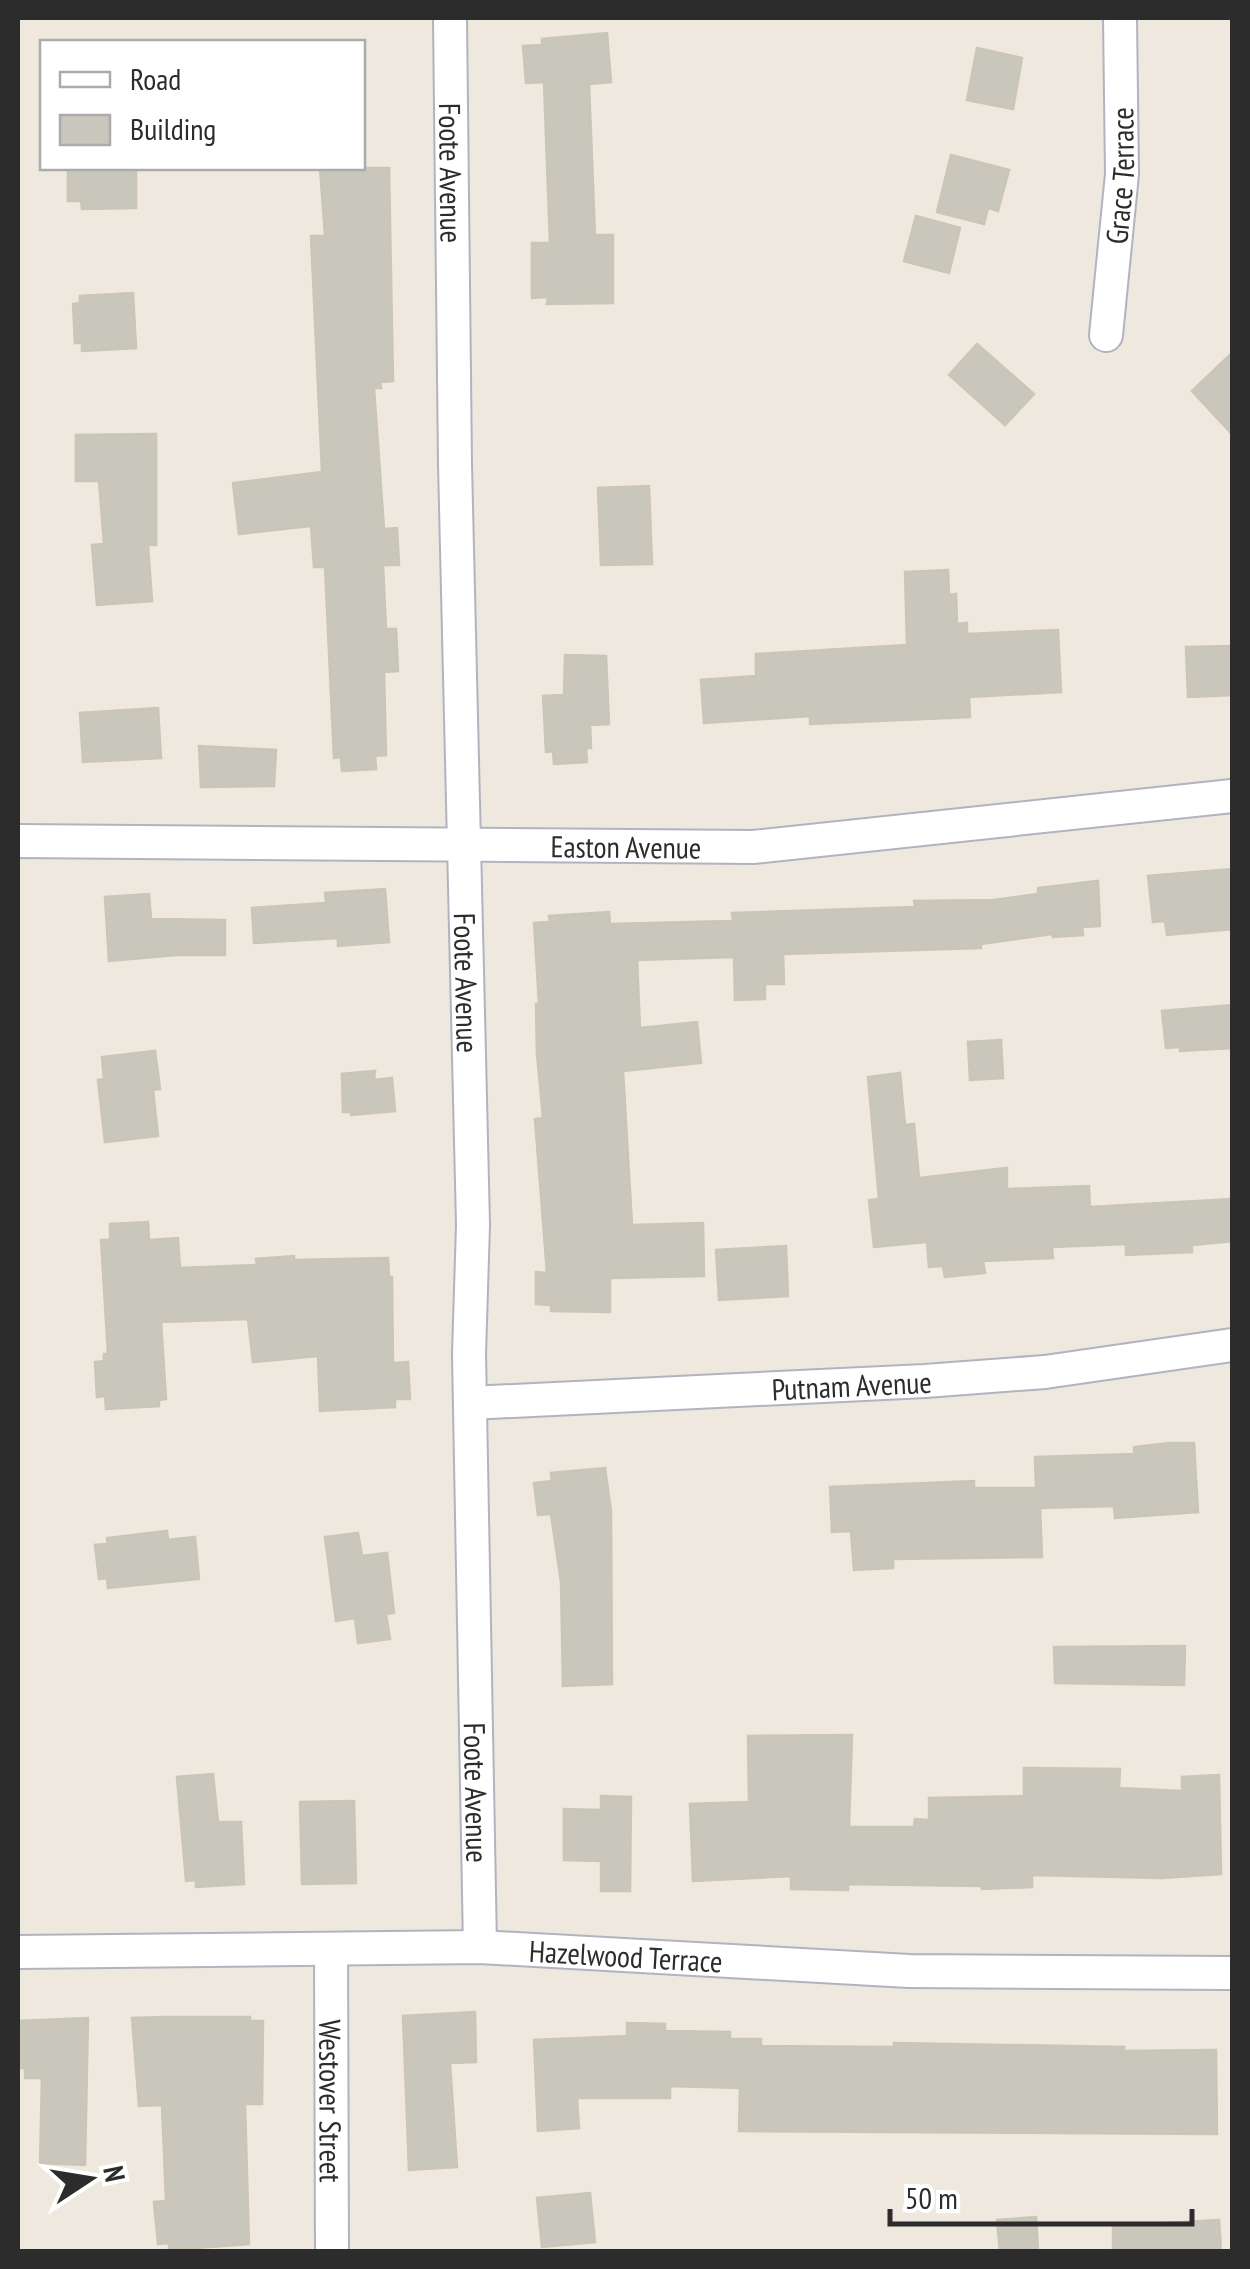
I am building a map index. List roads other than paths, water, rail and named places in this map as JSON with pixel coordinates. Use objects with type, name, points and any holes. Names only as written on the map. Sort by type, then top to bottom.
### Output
[{"type":"street","name":"Foote Avenue","points":[[450,18],[455,464],[473,1225],[470,1403],[480,1948]]},
{"type":"street","name":"Grace Terrace","points":[[1106,334],[1122,174],[1120,18]]},
{"type":"street","name":"Easton Avenue","points":[[18,841],[753,848],[1232,796]]},
{"type":"street","name":"Putnam Avenue","points":[[470,1403],[1045,1372],[1232,1344]]},
{"type":"street","name":"Hazelwood Terrace","points":[[18,1952],[480,1948],[910,1972],[1232,1974]]},
{"type":"street","name":"Westover Street","points":[[331,1949],[332,2252]]}]
